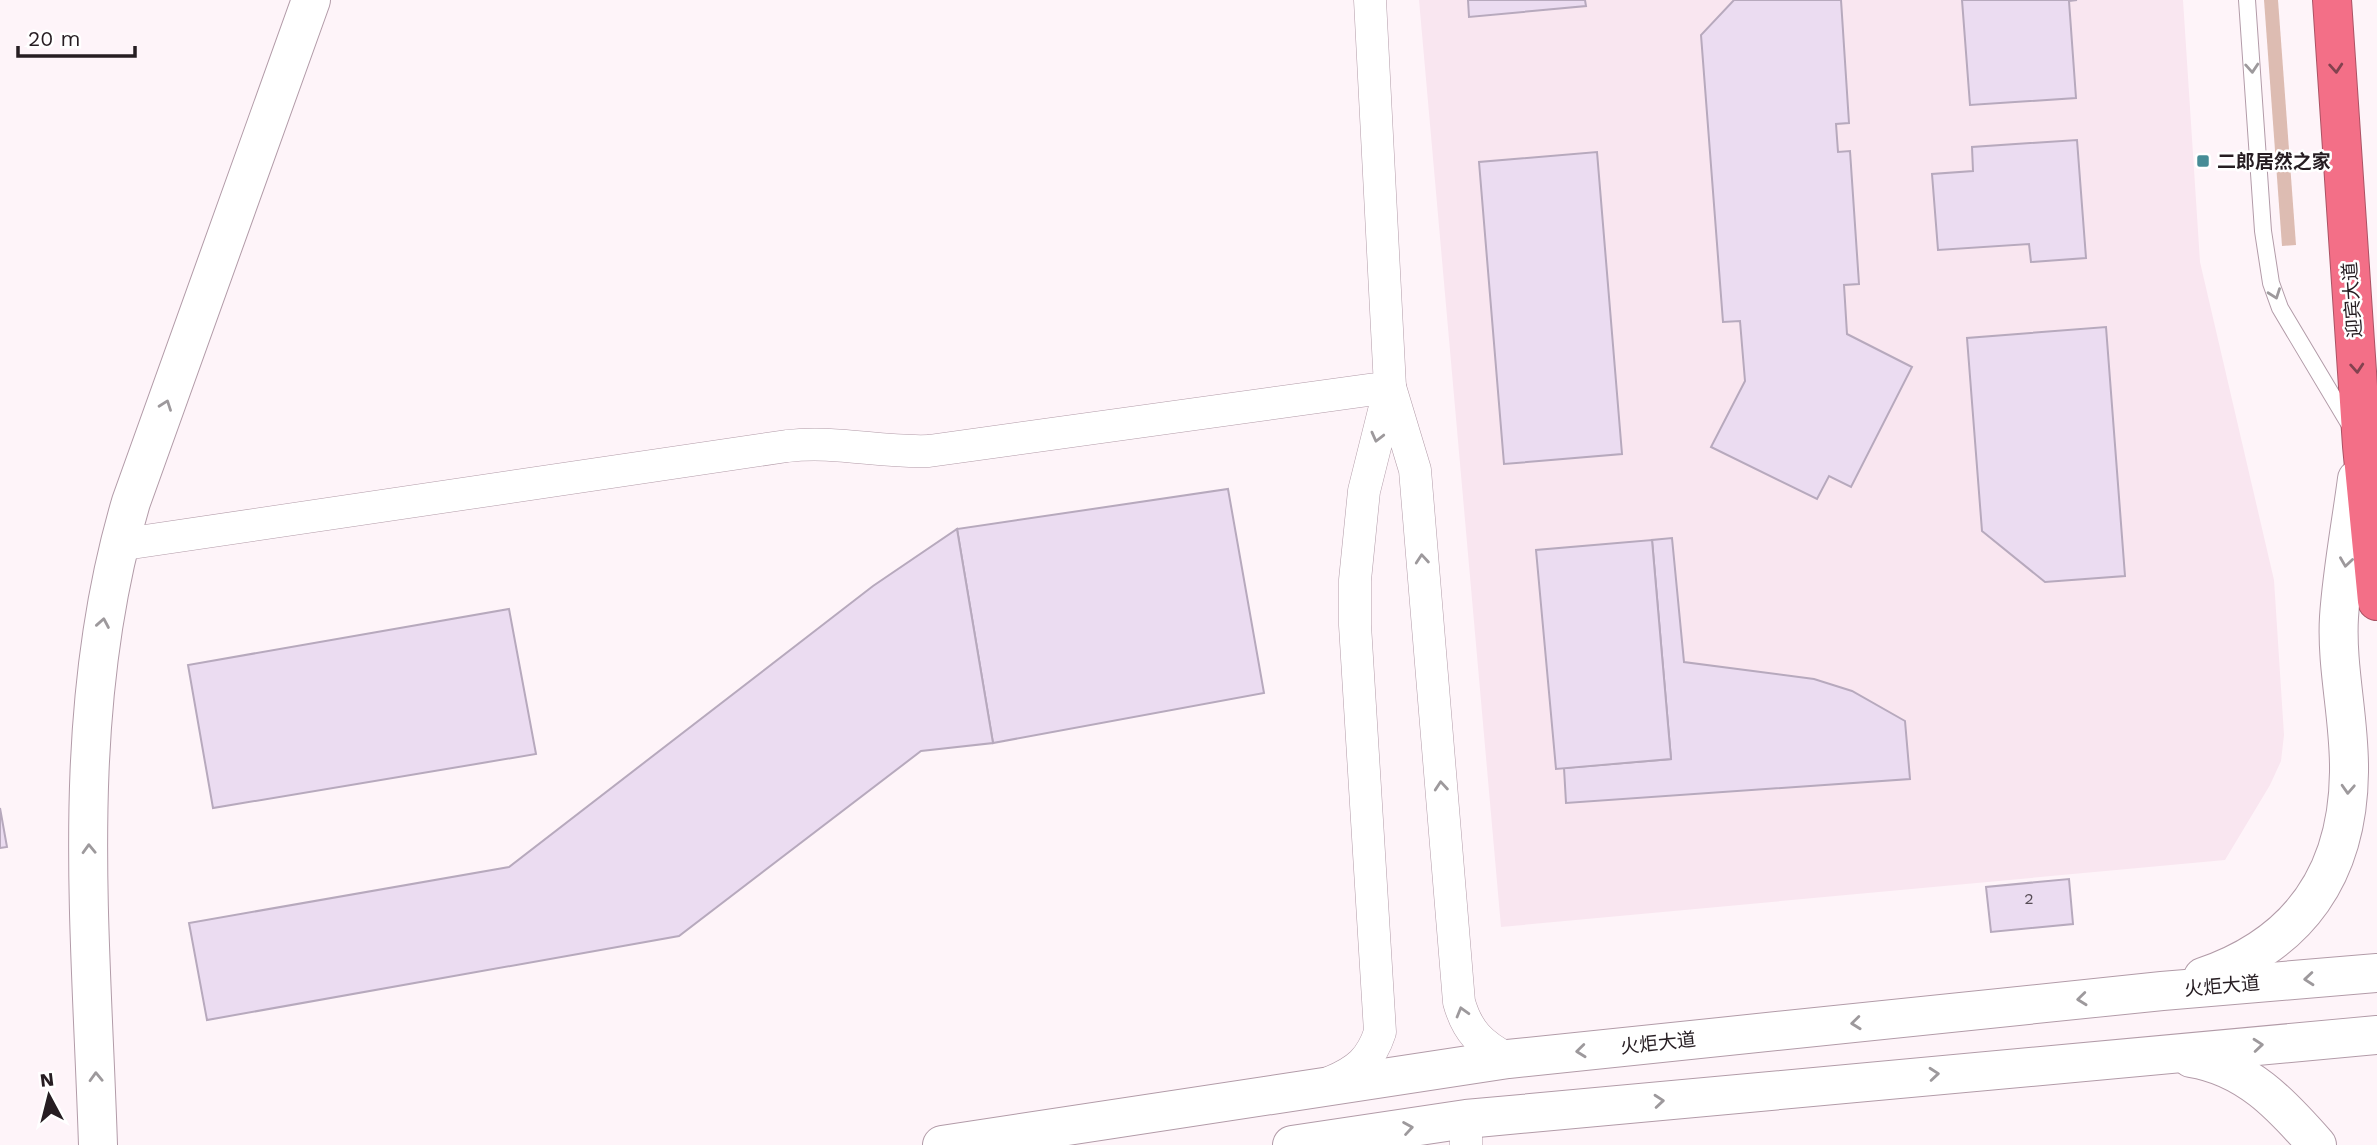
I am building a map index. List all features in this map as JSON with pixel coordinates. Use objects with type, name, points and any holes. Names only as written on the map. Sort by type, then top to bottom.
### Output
[{"type":"highway","name":"迎宾大道","points":[[2332,0],[2362,446],[2375,549],[2377,601]]},
{"type":"main road","points":[[99,1145],[87,782],[89,727],[98,656],[118,545],[311,0]]},
{"type":"main road","points":[[2162,991],[2243,962],[2272,944],[2312,903],[2340,845],[2347,809],[2349,771],[2339,618],[2362,446]]},
{"type":"main road","name":"火炬大道","points":[[943,1145],[1508,1059],[2162,991],[2377,974]]},
{"type":"main road","points":[[1292,1145],[1466,1132],[2161,1053],[2377,1035]]},
{"type":"main road","points":[[2161,1053],[2210,1061],[2249,1078],[2264,1089],[2317,1145]]},
{"type":"street","points":[[1370,0],[1390,387],[1415,470],[1459,1002],[1464,1022],[1475,1038],[1508,1059]]},
{"type":"street","points":[[118,545],[800,444],[840,443],[900,452],[929,451],[1390,387]]},
{"type":"street","points":[[1317,1088],[1364,1064],[1375,1050],[1380,1032],[1355,625],[1355,580],[1364,491],[1390,387]]},
{"type":"lane","points":[[2247,0],[2263,230],[2271,283],[2280,308],[2362,446]]},
{"type":"shaded area","points":[[1419,0],[2183,0],[2200,262],[2274,580],[2284,735],[2281,761],[2270,785],[2225,860],[1501,927]]},
{"type":"shaded area","points":[[2264,0],[2278,0],[2296,245],[2282,246]]},
{"type":"building","points":[[1468,0],[1585,0],[1586,6],[1469,17]]},
{"type":"building","points":[[1734,0],[1841,0],[1849,123],[1836,124],[1838,152],[1850,151],[1859,284],[1844,285],[1847,334],[1912,367],[1851,487],[1829,476],[1817,499],[1711,447],[1745,381],[1740,321],[1723,322],[1701,35]]},
{"type":"building","points":[[1962,0],[2077,0],[2069,1],[2076,98],[1970,105]]},
{"type":"building","points":[[2077,140],[2086,258],[2031,262],[2029,244],[1938,250],[1932,174],[1973,171],[1972,147]]},
{"type":"building","points":[[1597,152],[1622,454],[1504,464],[1479,162]]},
{"type":"building","points":[[2106,327],[2125,576],[2045,582],[1982,531],[1967,338]]},
{"type":"building","points":[[1228,489],[1264,693],[993,743],[957,529]]},
{"type":"building","points":[[957,529],[993,743],[921,751],[679,936],[207,1020],[189,923],[509,867],[873,586]]},
{"type":"building","points":[[1672,538],[1684,662],[1814,679],[1852,691],[1905,721],[1910,779],[1566,803],[1564,768],[1671,759],[1652,540]]},
{"type":"building","points":[[1652,540],[1671,759],[1556,769],[1536,550]]},
{"type":"building","points":[[509,609],[536,754],[213,808],[188,665]]},
{"type":"building","points":[[0,808],[7,847],[0,848]]},
{"type":"building","points":[[2069,879],[2073,924],[1991,932],[1986,887]]},
{"type":"place","name":"二郎居然之家","points":[[2203,161]]}]
